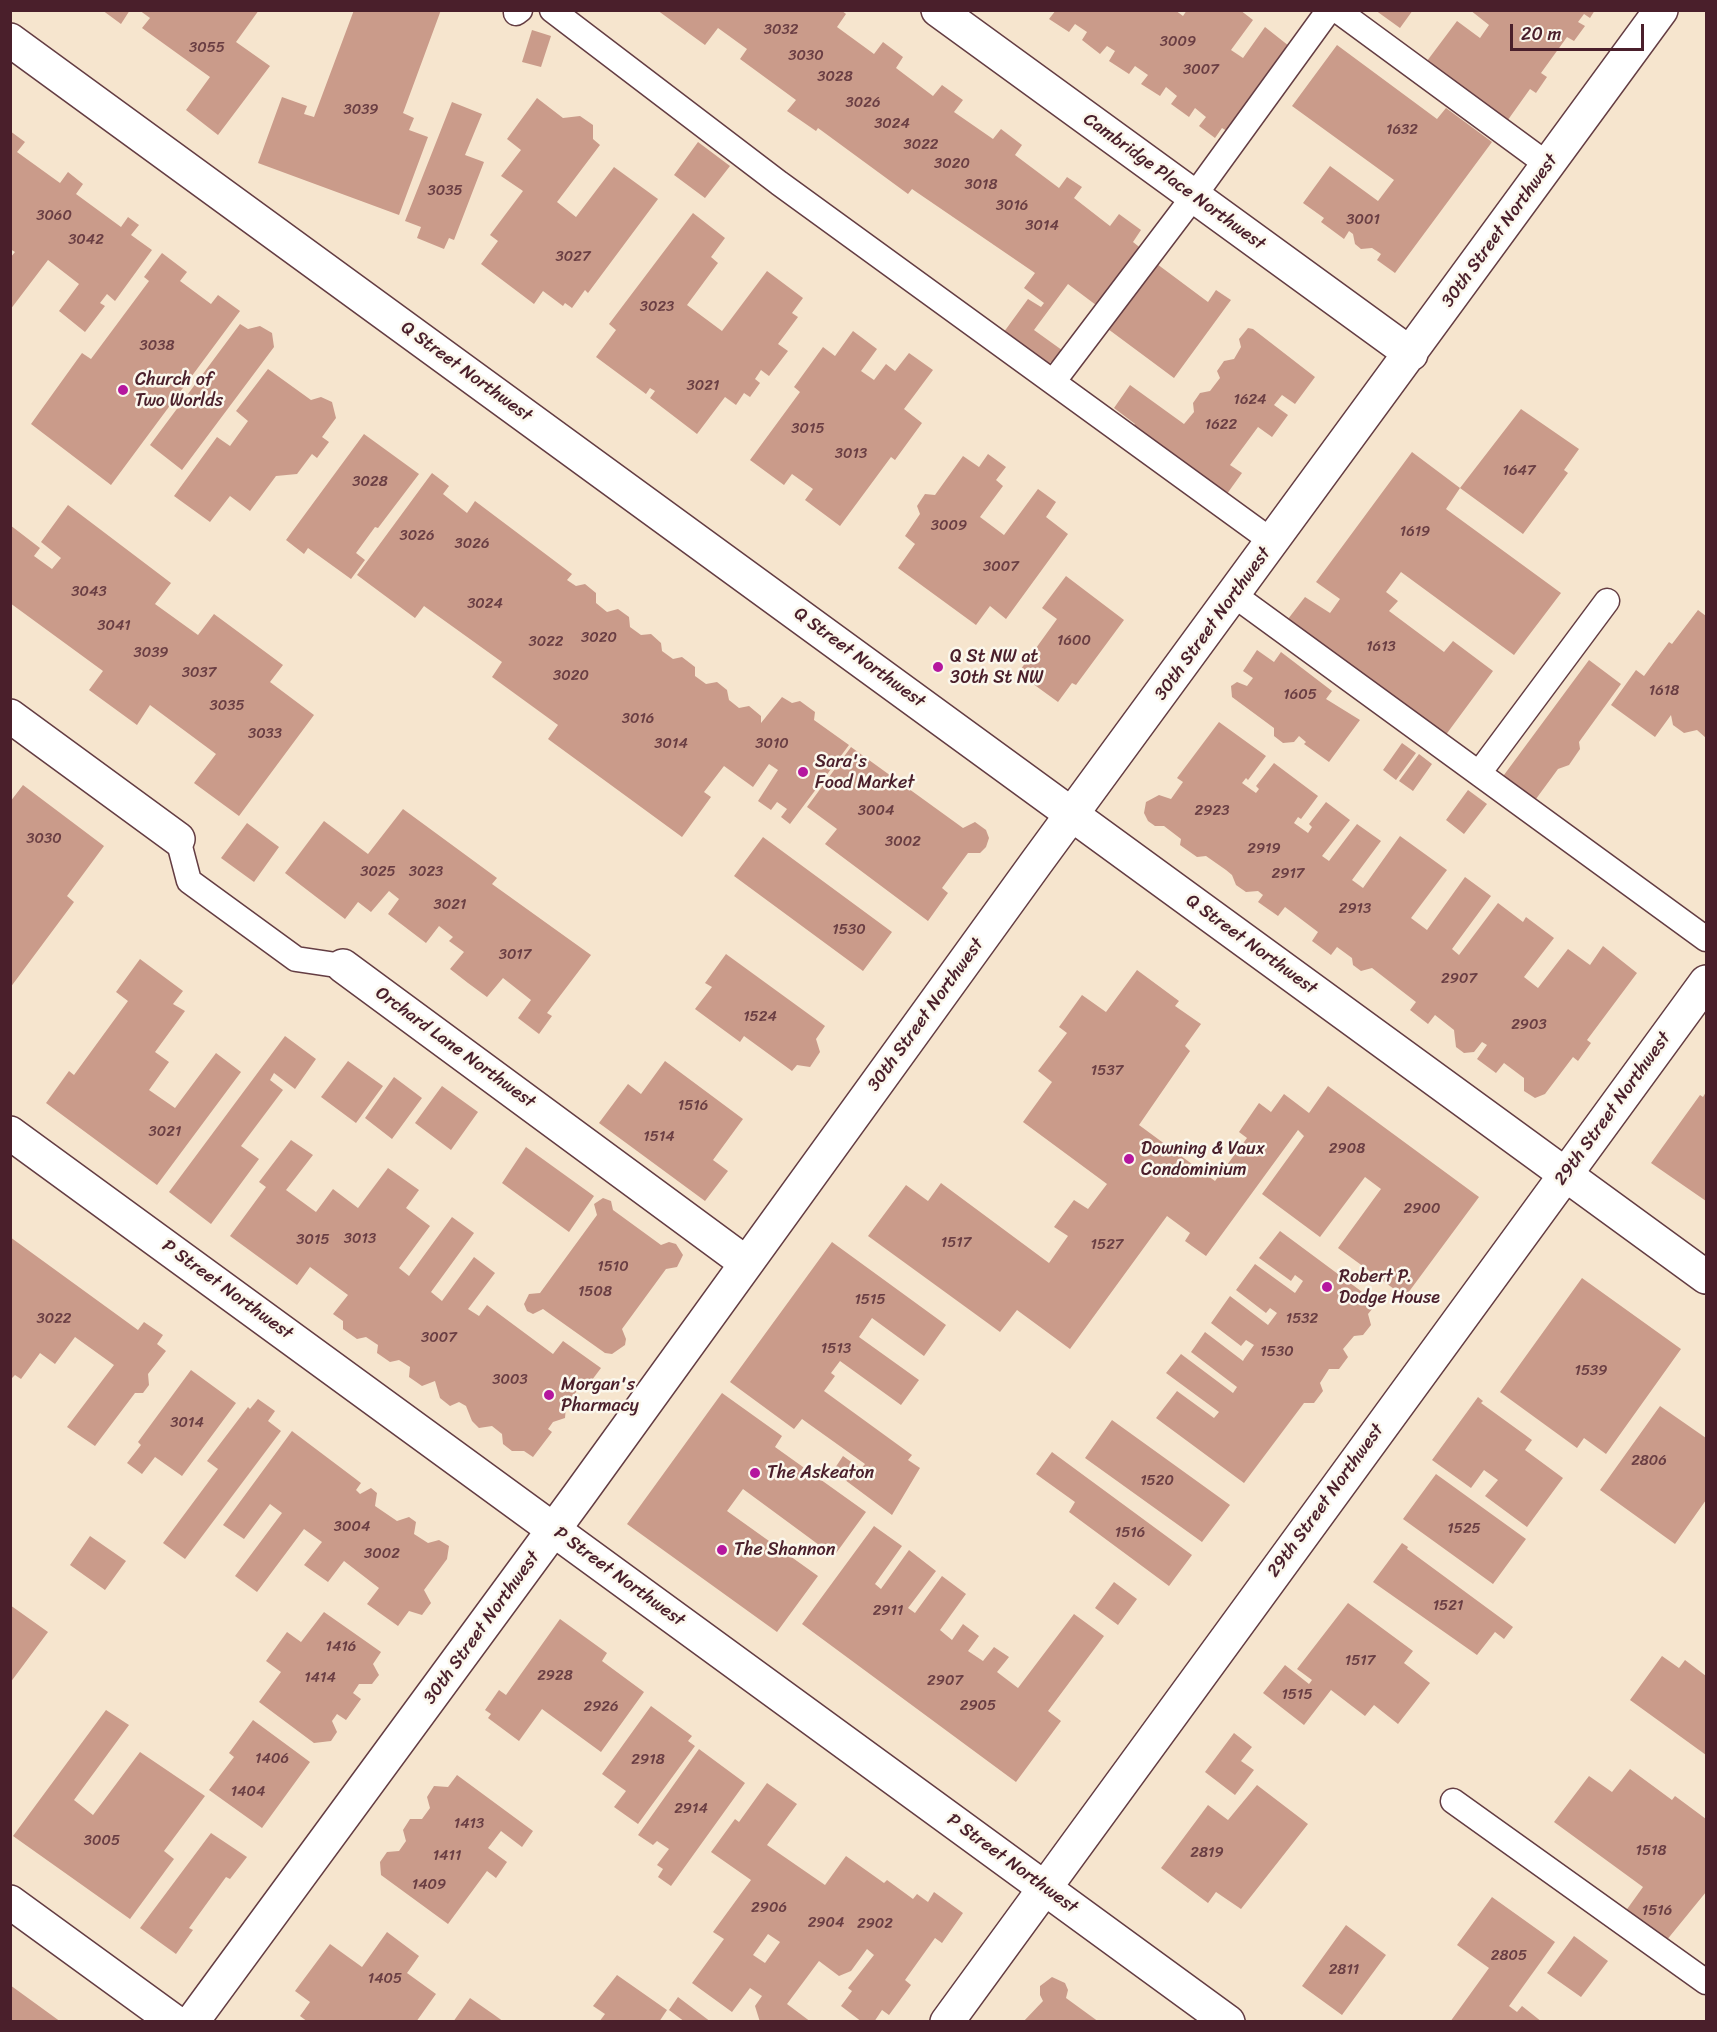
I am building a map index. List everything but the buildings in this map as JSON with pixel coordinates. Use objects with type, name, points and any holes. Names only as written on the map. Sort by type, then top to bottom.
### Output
[{"type":"street","name":"Cambridge Place Northwest","points":[[938,10],[1411,354]]},
{"type":"street","name":"30th Street Northwest","points":[[192,2022],[555,1529],[746,1263],[1661,10]]},
{"type":"street","name":"Q Street Northwest","points":[[10,40],[1707,1277]]},
{"type":"street","points":[[14,726],[178,839]]},
{"type":"street","name":"Orchard Lane Northwest","points":[[343,966],[746,1263]]},
{"type":"street","name":"29th Street Northwest","points":[[947,2022],[1707,982]]},
{"type":"street","name":"P Street Northwest","points":[[10,1133],[1228,2022]]},
{"type":"street","points":[[10,1902],[176,2022]]},
{"type":"lane","points":[[552,10],[779,183],[1273,542]]},
{"type":"lane","points":[[1053,382],[1194,196],[1329,10]]},
{"type":"lane","points":[[1337,10],[1548,165]]},
{"type":"lane","points":[[1234,595],[1707,939]]},
{"type":"lane","points":[[1479,773],[1607,601]]},
{"type":"lane","name":"Orchard Lane Northwest","points":[[178,839],[189,881],[296,959],[343,966]]},
{"type":"lane","points":[[1453,1801],[1707,1982]]},
{"type":"place","name":"Church of Two Worlds","points":[[123,390]]},
{"type":"place","name":"Q St NW at 30th St NW","points":[[938,667]]},
{"type":"place","name":"Sara's Food Market","points":[[803,772]]},
{"type":"place","name":"Downing & Vaux Condominium","points":[[1129,1159]]},
{"type":"place","name":"Robert P. Dodge House","points":[[1327,1287]]},
{"type":"place","name":"Morgan's Pharmacy","points":[[549,1395]]},
{"type":"place","name":"The Askeaton","points":[[755,1473]]},
{"type":"place","name":"The Shannon","points":[[722,1550]]}]
